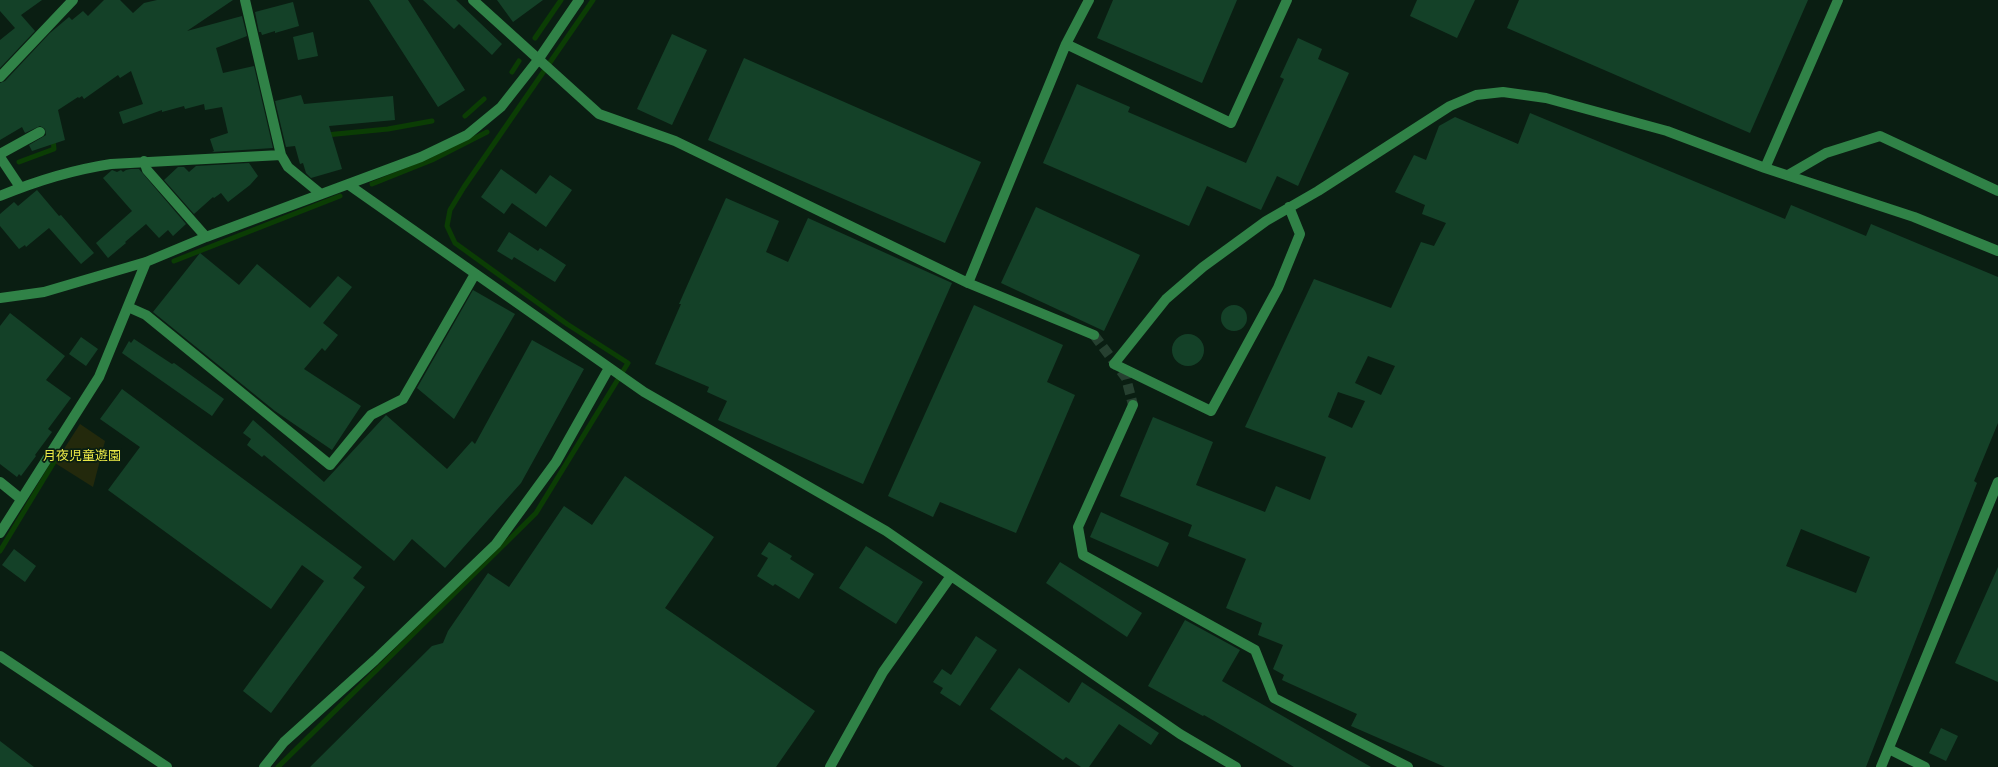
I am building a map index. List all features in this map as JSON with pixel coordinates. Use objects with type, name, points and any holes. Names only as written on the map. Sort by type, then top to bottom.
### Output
[{"type":"street","points":[[473,0],[599,114],[675,141],[968,283],[1094,335]]},
{"type":"street","points":[[0,298],[44,292],[146,262],[206,237],[421,157],[467,135],[502,107],[538,60],[579,0]]},
{"type":"street","points":[[968,283],[1066,44],[1089,0]]},
{"type":"street","points":[[1066,44],[1231,124],[1287,0]]},
{"type":"street","points":[[1765,168],[1838,0]]},
{"type":"street","points":[[0,77],[70,1]]},
{"type":"street","points":[[249,1],[281,154],[288,167],[321,194]]},
{"type":"street","points":[[1289,207],[1300,234],[1278,288],[1211,411],[1114,364],[1166,298],[1203,266],[1266,221],[1450,106],[1476,95],[1503,92],[1546,98],[1667,131],[1765,168],[1914,217],[1998,251]]},
{"type":"street","points":[[0,154],[40,132]]},
{"type":"street","points":[[1788,176],[1826,153],[1880,136],[1998,191]]},
{"type":"street","points":[[0,196],[35,181],[85,168],[144,161],[281,154]]},
{"type":"street","points":[[0,157],[20,187]]},
{"type":"street","points":[[144,161],[147,170],[206,237]]},
{"type":"street","points":[[349,185],[644,392],[886,531],[1180,734],[1236,767]]},
{"type":"street","points":[[0,533],[98,377],[146,262]]},
{"type":"street","points":[[128,307],[146,314],[330,465],[371,415],[403,399],[475,274]]},
{"type":"street","points":[[264,767],[284,742],[375,660],[496,544],[556,462],[609,368]]},
{"type":"street","points":[[1133,405],[1078,527],[1083,555],[1255,650],[1274,698],[1408,767]]},
{"type":"street","points":[[0,482],[21,500]]},
{"type":"street","points":[[1881,767],[1998,482]]},
{"type":"street","points":[[830,767],[883,672],[951,576]]},
{"type":"street","points":[[0,656],[167,767]]},
{"type":"street","points":[[1889,749],[1925,767]]},
{"type":"green space","name":"月夜児童遊園","points":[[80,424],[105,441],[93,487],[55,463]]},
{"type":"building","points":[[0,0],[42,0],[21,15],[35,31],[0,68],[0,40],[15,28],[0,11]]},
{"type":"building","points":[[104,0],[120,0],[133,13],[144,3],[157,0],[233,0],[187,31],[242,16],[247,36],[216,48],[223,73],[254,66],[273,148],[212,152],[214,151],[210,139],[228,133],[222,107],[205,110],[204,104],[185,109],[184,106],[162,112],[162,110],[123,124],[119,112],[143,104],[131,71],[120,78],[118,75],[84,99],[82,96],[79,98],[78,97],[58,110],[65,140],[32,151],[29,145],[46,135],[45,129],[40,126],[25,133],[22,127],[0,140],[0,83],[5,81],[50,33],[69,17],[72,20],[83,11],[88,16]]},
{"type":"building","points":[[369,0],[408,0],[465,90],[438,107]]},
{"type":"building","points":[[423,0],[456,0],[502,44],[492,55],[459,24],[454,29]]},
{"type":"building","points":[[497,0],[543,0],[513,22]]},
{"type":"building","points":[[1113,0],[1237,0],[1202,83],[1097,38]]},
{"type":"building","points":[[1417,0],[1475,0],[1457,38],[1410,16]]},
{"type":"building","points":[[1519,0],[1808,0],[1750,133],[1507,28]]},
{"type":"building","points":[[293,2],[299,26],[262,35],[261,32],[259,32],[255,12]]},
{"type":"building","points":[[313,32],[318,56],[298,60],[293,37]]},
{"type":"building","points":[[672,34],[707,50],[672,125],[637,109]]},
{"type":"building","points":[[1298,38],[1322,49],[1318,59],[1349,73],[1298,186],[1277,176],[1261,210],[1207,186],[1189,226],[1043,163],[1077,84],[1130,107],[1128,112],[1246,163],[1284,79],[1280,77]]},
{"type":"building","points":[[744,58],[981,162],[945,243],[708,140]]},
{"type":"building","points":[[301,95],[304,104],[393,96],[395,120],[329,126],[342,169],[311,178],[306,173],[303,163],[300,164],[295,146],[286,147],[275,101]]},
{"type":"building","points":[[1530,113],[1785,219],[1791,205],[1866,236],[1871,224],[1998,277],[1998,423],[1974,481],[1977,483],[1866,767],[1445,767],[1351,726],[1357,714],[1282,680],[1284,675],[1273,669],[1283,645],[1258,635],[1262,623],[1226,608],[1246,559],[1188,536],[1192,525],[1120,496],[1153,417],[1213,442],[1196,485],[1265,512],[1276,486],[1310,500],[1326,457],[1245,427],[1314,279],[1391,308],[1421,242],[1434,246],[1446,223],[1422,214],[1425,205],[1395,192],[1414,155],[1426,160],[1439,126],[1455,117],[1518,144]],"holes":[[[1368,356],[1395,366],[1381,395],[1355,383]],[[1338,392],[1365,401],[1352,428],[1328,417]],[[1801,529],[1870,557],[1856,593],[1786,566]]]},
{"type":"building","points":[[249,163],[258,176],[250,185],[228,202],[221,193],[214,198],[213,197],[194,214],[164,180],[178,167],[184,167],[189,172],[196,166]]},
{"type":"building","points":[[131,169],[139,169],[186,224],[173,236],[168,230],[159,238],[146,224],[108,258],[96,243],[132,211],[103,178],[112,170],[117,172],[121,170],[123,172]]},
{"type":"building","points":[[501,169],[536,194],[550,175],[572,190],[546,227],[512,203],[504,214],[481,197]]},
{"type":"building","points":[[37,190],[94,253],[81,264],[49,228],[26,247],[25,245],[19,249],[0,226],[0,214],[14,202],[18,206]]},
{"type":"building","points":[[726,198],[779,221],[766,252],[788,262],[808,218],[952,283],[863,484],[718,420],[727,401],[707,392],[709,387],[655,364],[681,304],[679,304]]},
{"type":"building","points":[[1036,207],[1140,255],[1104,331],[1001,283]]},
{"type":"building","points":[[509,232],[538,251],[540,248],[566,265],[555,282],[514,257],[512,260],[497,251]]},
{"type":"building","points":[[200,253],[239,285],[257,264],[310,308],[338,276],[352,287],[323,323],[338,335],[325,351],[322,348],[304,369],[361,406],[332,450],[275,411],[153,312]]},
{"type":"building","points":[[473,290],[515,314],[454,419],[417,388]]},
{"type":"building","points":[[974,305],[1063,345],[1047,382],[1075,395],[1016,533],[940,502],[933,517],[888,496]]},
{"type":"building","points":[[1234,305],[1244,308],[1247,318],[1244,328],[1234,331],[1224,328],[1221,318],[1224,308]]},
{"type":"building","points":[[10,313],[65,356],[46,380],[71,398],[48,429],[52,432],[35,455],[36,456],[21,476],[19,474],[17,477],[0,464],[0,326]]},
{"type":"building","points":[[1185,334],[1191,334],[1201,341],[1204,350],[1203,356],[1197,363],[1191,366],[1185,366],[1175,359],[1172,353],[1172,347],[1179,337]]},
{"type":"building","points":[[81,337],[98,349],[86,366],[69,354]]},
{"type":"building","points":[[134,339],[172,364],[174,363],[224,399],[212,416],[122,353],[129,341],[131,343]]},
{"type":"building","points":[[532,340],[584,369],[521,483],[445,568],[412,539],[394,561],[264,455],[262,457],[247,445],[251,439],[243,433],[253,420],[324,482],[386,415],[447,469],[472,441],[475,444]]},
{"type":"building","points":[[122,389],[362,567],[353,578],[365,587],[271,713],[243,691],[324,581],[302,565],[271,609],[108,490],[140,447],[100,419]]},
{"type":"building","points":[[625,476],[714,537],[665,608],[815,711],[776,767],[310,767],[432,646],[443,643],[448,631],[488,573],[509,587],[564,506],[592,525]]},
{"type":"building","points":[[1101,512],[1169,543],[1158,567],[1090,537]]},
{"type":"building","points":[[769,542],[792,556],[790,559],[814,574],[799,599],[775,584],[773,586],[757,576],[768,558],[761,554]]},
{"type":"building","points":[[866,546],[923,582],[896,624],[839,588]]},
{"type":"building","points":[[14,549],[36,566],[25,582],[2,565]]},
{"type":"building","points":[[1060,562],[1142,613],[1127,637],[1046,583]]},
{"type":"building","points":[[1998,567],[1998,682],[1955,663]]},
{"type":"building","points":[[1185,620],[1240,650],[1222,681],[1371,767],[1294,767],[1204,715],[1203,716],[1148,686]]},
{"type":"building","points":[[976,636],[997,650],[960,706],[940,693],[943,688],[933,682],[942,669],[951,675]]},
{"type":"building","points":[[1019,668],[1069,703],[1082,682],[1159,733],[1151,745],[1119,724],[1089,767],[1081,767],[1066,757],[1063,760],[990,709]]},
{"type":"building","points":[[1941,728],[1958,736],[1946,761],[1929,753]]},
{"type":"building","points":[[0,741],[34,767],[0,767]]},
{"type":"waterway","points":[[535,38],[561,0]]},
{"type":"waterway","points":[[278,767],[536,513],[628,363],[567,324],[455,243],[447,226],[450,210],[464,187],[593,0]]},
{"type":"waterway","points":[[512,72],[519,61]]},
{"type":"waterway","points":[[465,116],[484,99]]},
{"type":"waterway","points":[[326,135],[388,129],[432,121]]},
{"type":"waterway","points":[[372,184],[432,160],[487,132]]},
{"type":"waterway","points":[[19,162],[54,149],[53,139]]},
{"type":"waterway","points":[[174,261],[340,196]]},
{"type":"waterway","points":[[0,551],[54,462]]},
{"type":"tunnel","points":[[1094,335],[1126,378],[1133,405]]}]
